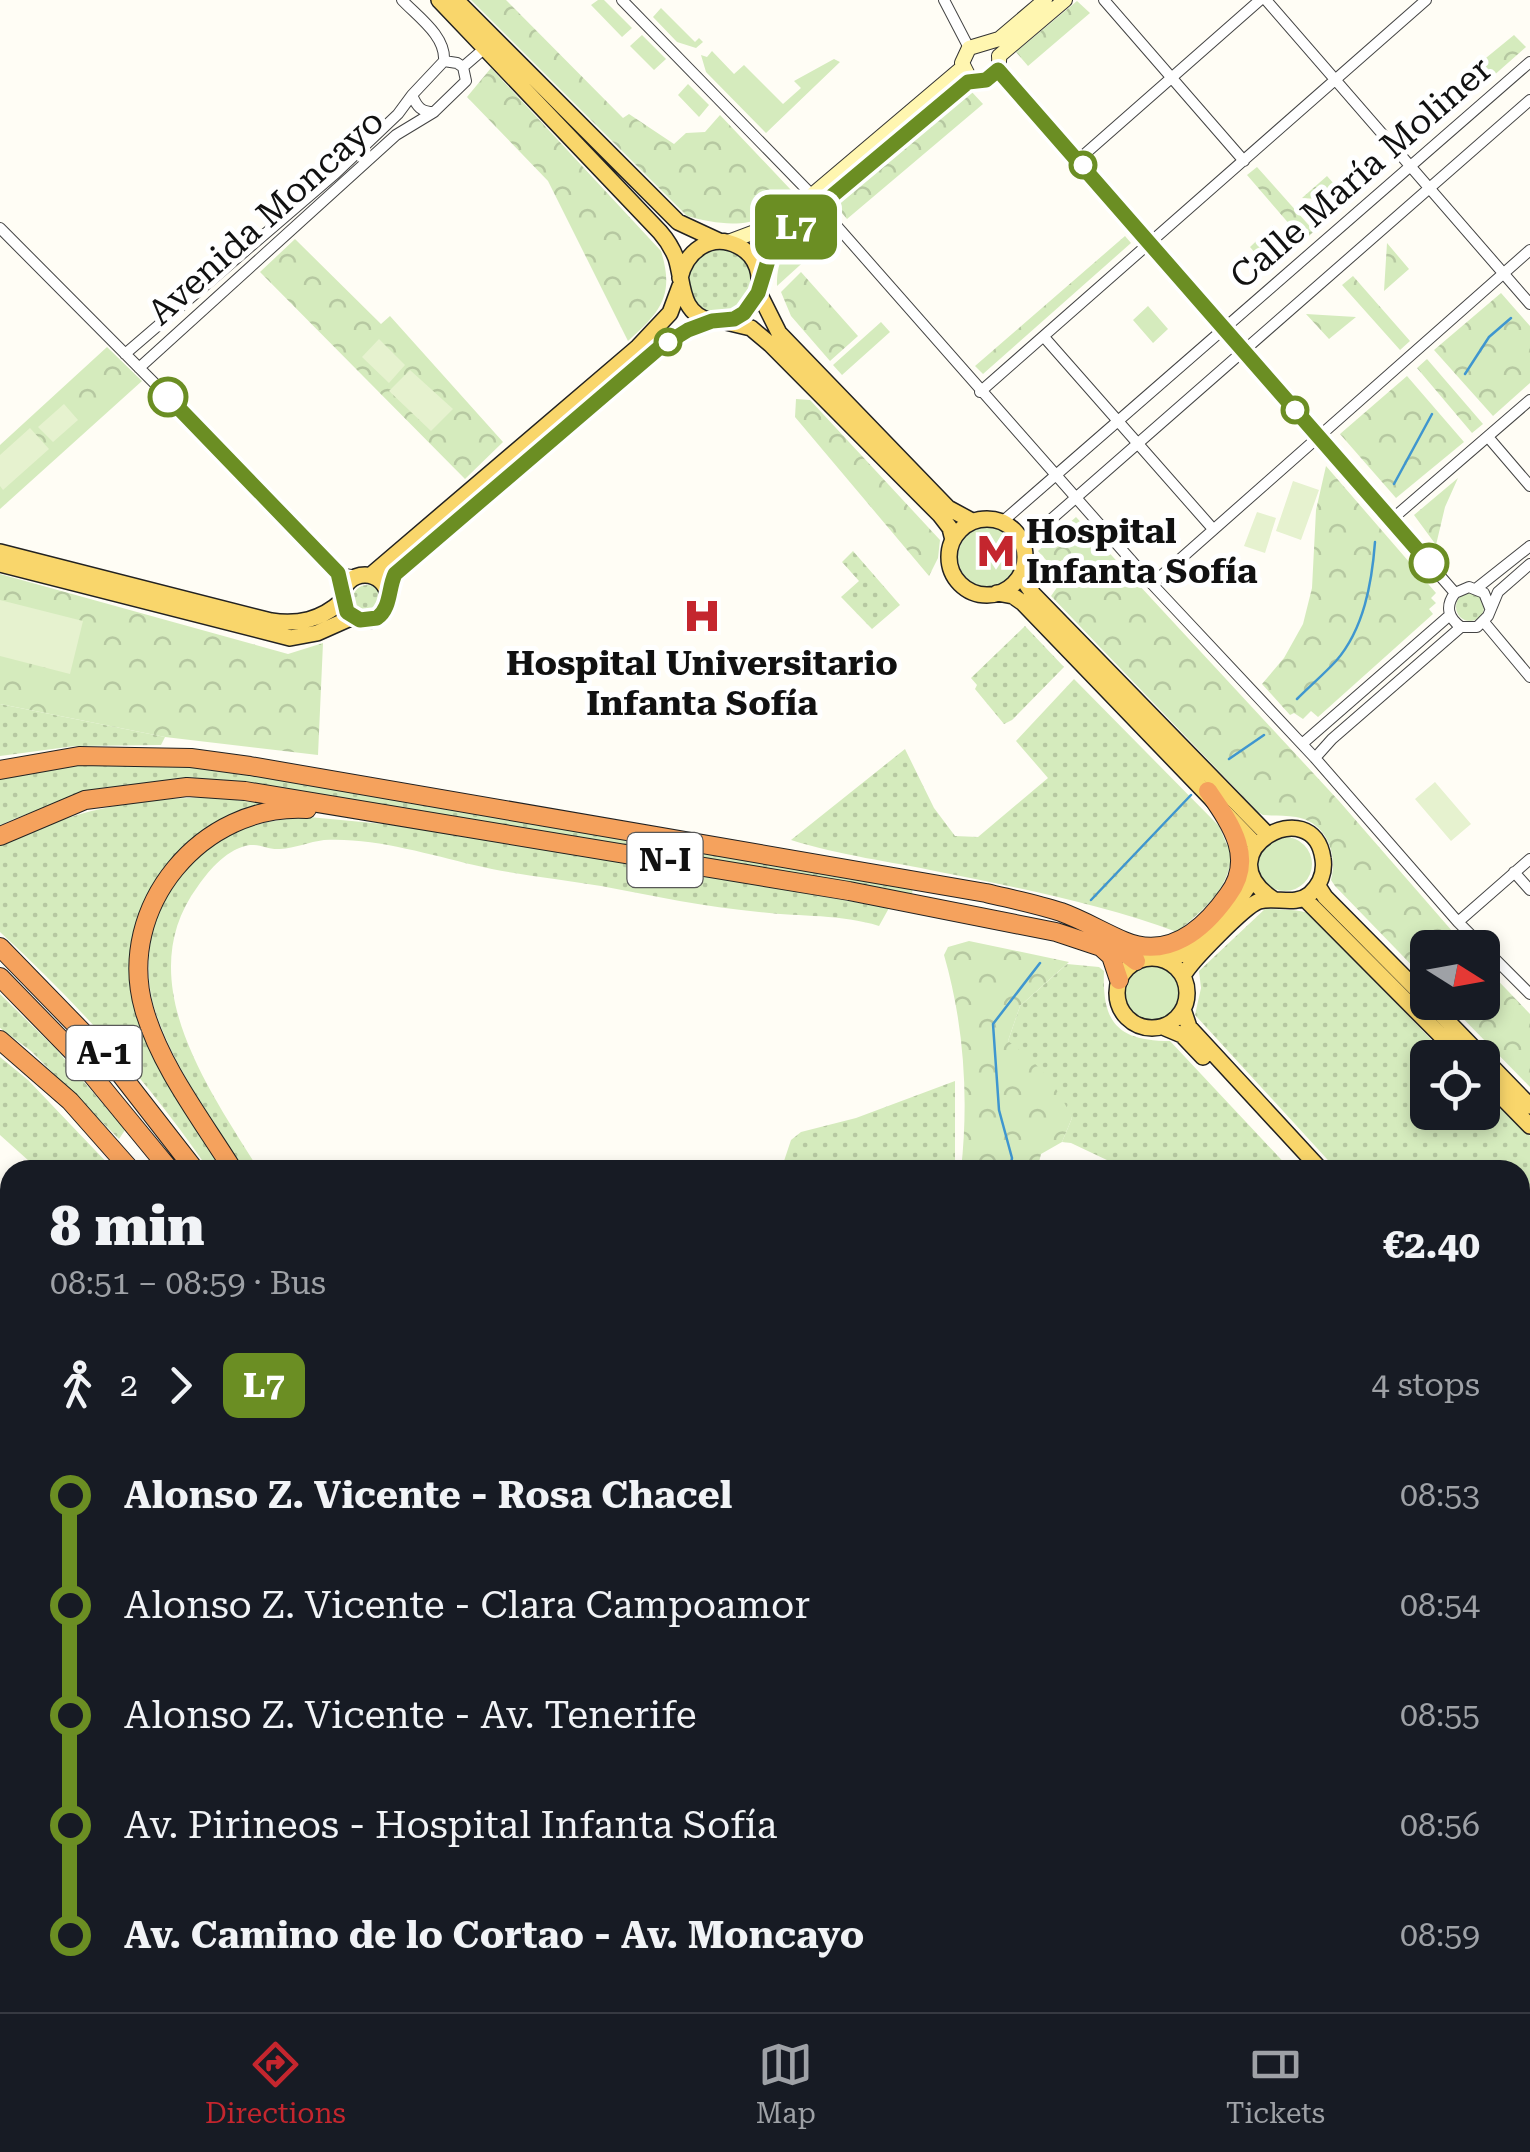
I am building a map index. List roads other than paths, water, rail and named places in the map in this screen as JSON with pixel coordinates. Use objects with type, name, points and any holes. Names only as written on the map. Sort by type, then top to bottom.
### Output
[{"type":"highway","name":"N-I","points":[[0,770],[79,756],[191,758],[872,871],[1062,912],[1091,925],[1136,961]]},
{"type":"highway","name":"N-I","points":[[0,836],[85,800],[186,787],[246,790],[849,891],[1056,932],[1100,947],[1110,956],[1119,980]]},
{"type":"highway","points":[[1091,925],[1147,947],[1177,944],[1217,911],[1234,888],[1241,864],[1238,838],[1208,791]]},
{"type":"highway","points":[[227,1160],[170,1064],[144,1008],[139,982],[140,951],[147,918],[163,883],[179,862],[230,823],[270,810],[349,808]]},
{"type":"highway","name":"A-1","points":[[0,947],[108,1058],[187,1160]]},
{"type":"highway","name":"A-1","points":[[0,977],[74,1052],[162,1160]]},
{"type":"highway","points":[[0,1040],[70,1100],[123,1160]]},
{"type":"main road","points":[[438,0],[660,232],[672,247],[690,308],[717,321],[751,328],[931,505],[950,528],[951,568],[956,580],[968,591],[1014,596],[1208,791],[1262,839]]},
{"type":"main road","points":[[456,0],[678,222],[751,256],[759,287],[779,333],[948,508],[972,521],[1002,522],[1014,530],[1023,544],[1024,582],[1033,594],[1262,839]]},
{"type":"main road","points":[[0,564],[290,638],[318,634],[353,618],[368,621],[380,616],[388,604],[388,590],[395,574],[659,348],[688,330],[744,313],[759,287],[770,254],[816,201],[963,67],[968,48],[999,40],[1045,0]]},
{"type":"main road","points":[[0,552],[271,622],[295,625],[331,611],[347,584],[365,575],[638,348],[670,312],[689,256],[697,248],[779,223],[816,201],[968,82],[986,80],[998,63],[1065,0]]},
{"type":"main road","points":[[984,43],[994,48],[998,63]]},
{"type":"main road","points":[[963,67],[975,80]]},
{"type":"main road","points":[[953,540],[972,521]]},
{"type":"main road","points":[[997,593],[1022,570]]},
{"type":"main road","points":[[365,575],[383,582],[388,590]]},
{"type":"main road","points":[[342,597],[353,618]]},
{"type":"main road","points":[[1288,828],[1299,830],[1317,843],[1324,864],[1318,886],[1304,898],[1284,902],[1261,891],[1252,878],[1250,861],[1262,839],[1288,828]]},
{"type":"main road","points":[[1119,980],[1136,961],[1166,960],[1184,953],[1245,894],[1252,878]]},
{"type":"main road","points":[[1318,886],[1410,984]]},
{"type":"main road","points":[[1304,898],[1445,1040]]},
{"type":"main road","points":[[1183,976],[1192,962],[1254,903],[1274,899]]},
{"type":"main road","points":[[1166,960],[1183,976],[1189,1027],[1312,1160]]},
{"type":"main road","name":"N-I","points":[[1119,980],[1118,1003],[1123,1013],[1141,1027],[1164,1027],[1182,1035],[1300,1160]]},
{"type":"main road","points":[[1164,1027],[1184,1009]]},
{"type":"main road","points":[[1446,1020],[1530,1106]]},
{"type":"main road","points":[[1500,1095],[1530,1126]]},
{"type":"street","points":[[402,0],[440,39],[444,61],[463,67],[485,48]]},
{"type":"street","points":[[622,0],[816,201],[1152,584],[1315,758],[1458,922],[1530,994]]},
{"type":"street","points":[[944,0],[968,48]]},
{"type":"street","points":[[1104,0],[1244,161]]},
{"type":"street","points":[[1078,160],[1263,0],[1530,304]]},
{"type":"street","points":[[980,392],[1426,0]]},
{"type":"street","name":"Avenida Moncayo","points":[[125,354],[387,126],[444,61]]},
{"type":"street","name":"Calle María Moliner","points":[[1002,522],[1530,62]]},
{"type":"street","points":[[998,63],[1454,593]]},
{"type":"street","name":"Avenida Moncayo","points":[[139,368],[396,136],[434,112],[466,81],[463,67]]},
{"type":"street","points":[[412,96],[418,108],[434,112]]},
{"type":"street","name":"Calle María Moliner","points":[[1023,544],[1530,100]]},
{"type":"street","points":[[0,228],[338,573],[342,597]]},
{"type":"street","points":[[262,238],[270,248]]},
{"type":"street","points":[[1152,584],[1530,250]]},
{"type":"street","points":[[1044,337],[1213,529]]},
{"type":"street","points":[[1391,520],[1530,400]]},
{"type":"street","points":[[1488,437],[1530,486]]},
{"type":"street","points":[[1461,627],[1448,608],[1454,593],[1462,588],[1478,588],[1530,546]]},
{"type":"street","points":[[1315,758],[1385,691],[1461,627],[1477,627],[1484,622],[1498,592],[1530,564]]},
{"type":"street","points":[[338,573],[365,575]]},
{"type":"street","points":[[1478,588],[1489,600],[1490,608]]},
{"type":"street","points":[[1302,744],[1450,616]]},
{"type":"street","points":[[1484,622],[1530,677]]},
{"type":"street","points":[[1458,922],[1530,858]]},
{"type":"street","points":[[1514,872],[1530,890]]},
{"type":"waterway","points":[[1465,374],[1489,337],[1511,318]]},
{"type":"waterway","points":[[1394,484],[1432,414]]},
{"type":"waterway","points":[[1297,699],[1336,661],[1353,635],[1369,589],[1375,542]]},
{"type":"waterway","points":[[1229,759],[1264,735]]},
{"type":"waterway","points":[[1091,900],[1191,795]]},
{"type":"waterway","points":[[1012,1160],[999,1110],[993,1024],[1040,963]]},
{"type":"place","name":"Hospital Infanta Sofía","points":[[996,551]]},
{"type":"place","name":"Hospital Universitario Infanta Sofía","points":[[702,616]]}]
